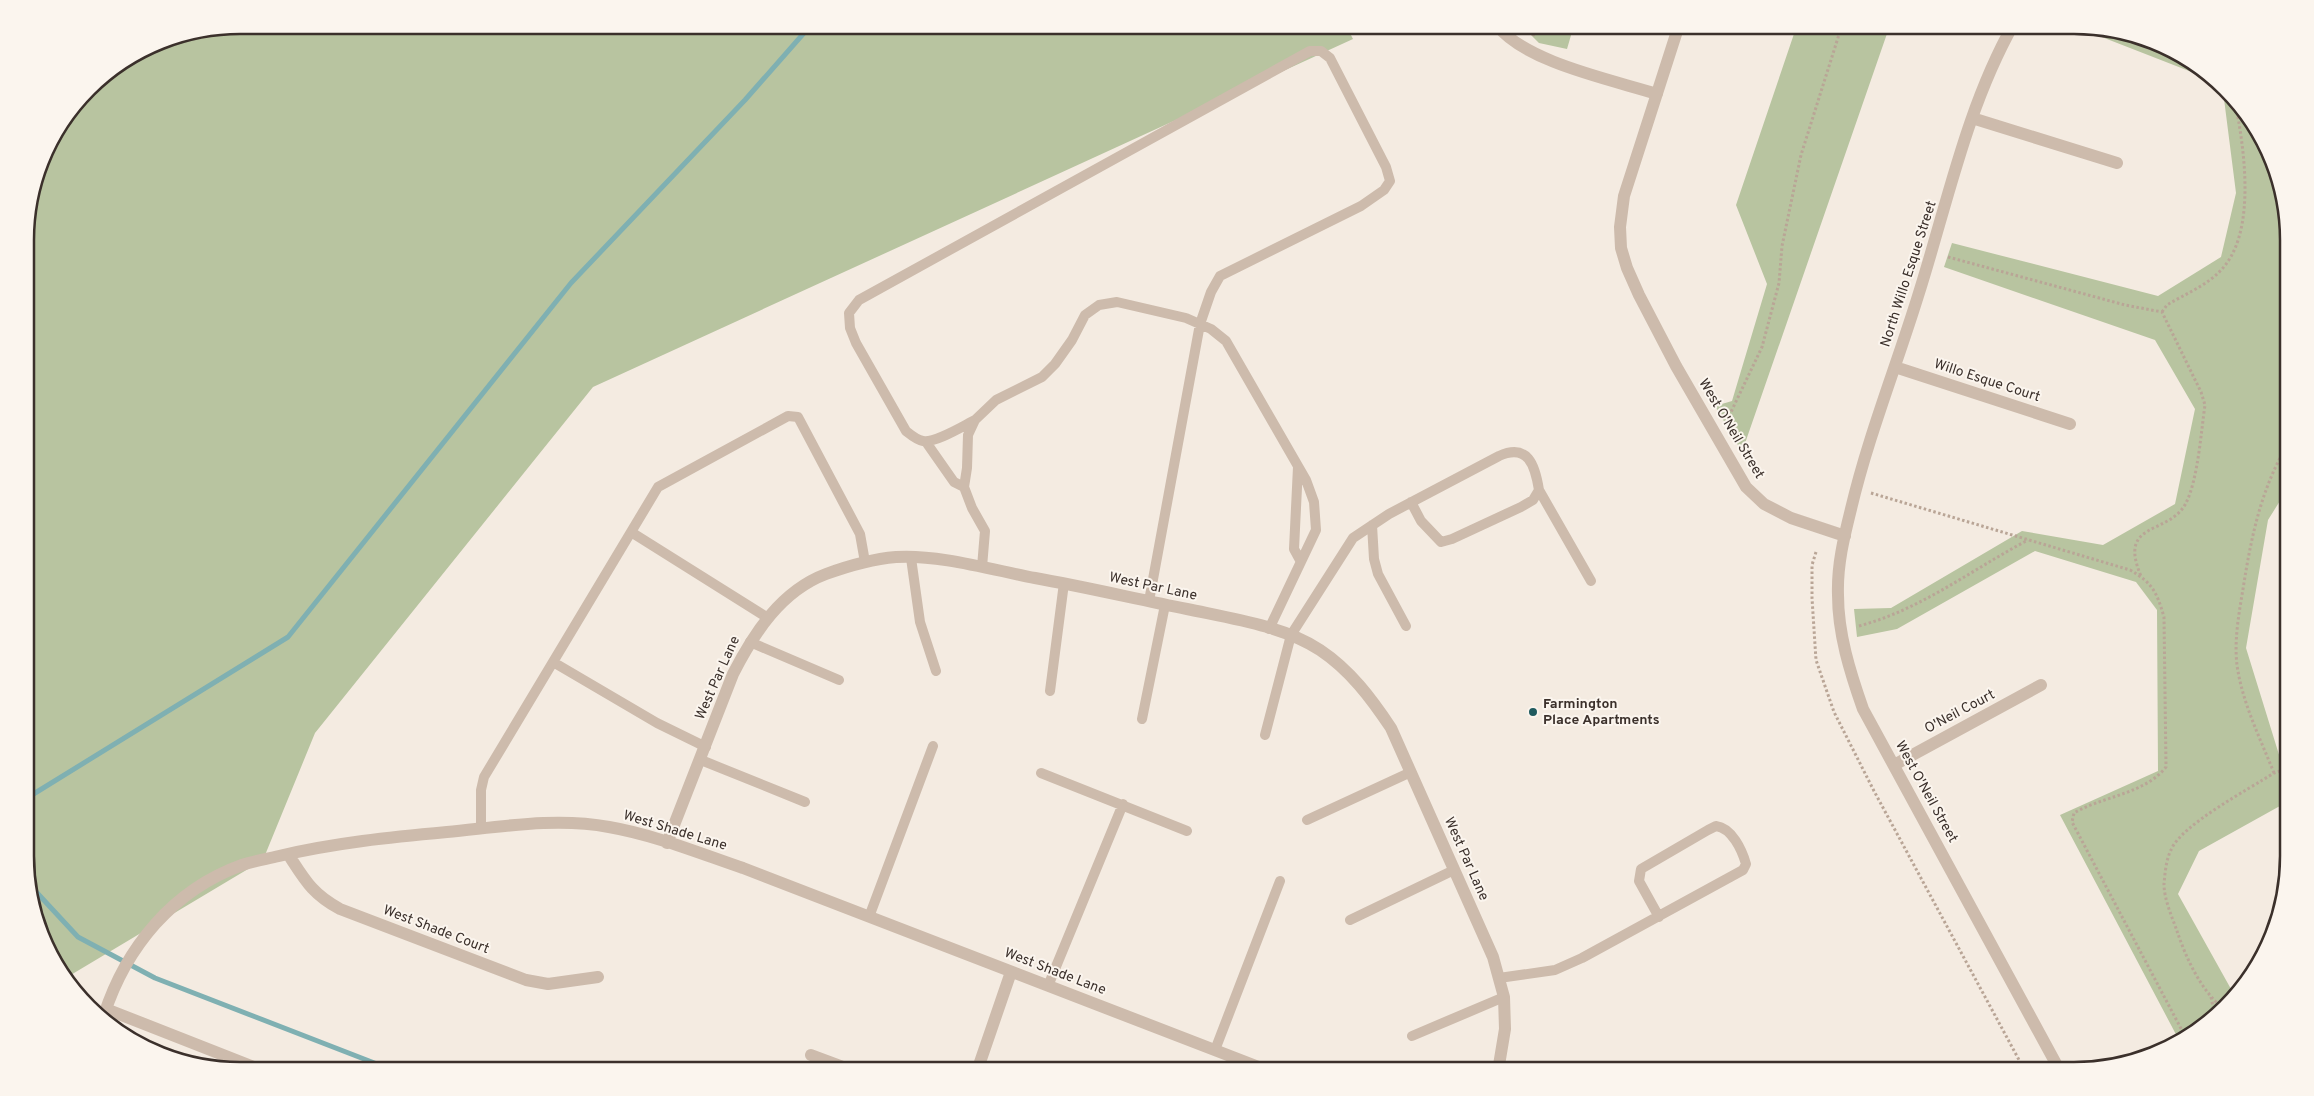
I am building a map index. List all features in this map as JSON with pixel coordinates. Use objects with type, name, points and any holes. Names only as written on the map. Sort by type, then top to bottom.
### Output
[{"type":"street","points":[[1507,34],[1521,46],[1542,57],[1657,94]]},
{"type":"street","name":"West O'Neil Street","points":[[1676,34],[1624,196],[1620,227],[1621,248],[1639,296],[1676,366],[1746,487],[1764,504],[1791,518],[1845,536],[1841,551],[1838,595],[1850,671],[1864,709],[2056,1062]]},
{"type":"street","name":"North Willo Esque Street","points":[[1845,536],[1860,470],[1972,118],[1994,60],[2007,34]]},
{"type":"street","points":[[1972,118],[2116,163]]},
{"type":"street","name":"Willo Esque Court","points":[[1894,367],[2070,424]]},
{"type":"street","name":"West Par Lane","points":[[667,843],[733,674],[750,642],[768,618],[800,588],[824,574],[866,562],[897,557],[950,561],[1149,601],[1269,629],[1291,635],[1326,655],[1345,670],[1370,697],[1391,728],[1493,957],[1504,997],[1505,1028],[1499,1062]]},
{"type":"street","name":"O'Neil Court","points":[[1894,765],[2040,685]]},
{"type":"street","name":"West Shade Lane","points":[[105,1012],[121,971],[144,935],[170,909],[203,884],[242,865],[322,847],[556,822],[609,827],[667,843],[743,868],[1246,1062]]},
{"type":"street","name":"West Shade Court","points":[[288,854],[307,884],[321,899],[340,910],[526,980],[548,984],[598,977]]},
{"type":"street","points":[[980,1062],[1011,972]]},
{"type":"street","points":[[105,1012],[240,1062]]},
{"type":"street","points":[[811,1055],[830,1062]]},
{"type":"lane","points":[[964,487],[954,482],[926,442],[906,431],[856,343],[850,328],[848,312],[859,300],[1310,51],[1321,51],[1330,58],[1386,167],[1390,181],[1384,190],[1361,206],[1220,276],[1210,292],[1200,324],[1149,601]]},
{"type":"lane","points":[[926,442],[975,420],[996,400],[1042,377],[1072,340],[1085,315],[1099,305],[1117,302],[1186,318],[1211,329],[1226,341],[1298,467],[1314,502],[1316,530],[1300,560],[1269,629]]},
{"type":"lane","points":[[481,829],[481,790],[484,777],[658,487],[788,416],[798,417],[860,534],[866,562]]},
{"type":"lane","points":[[975,420],[968,435],[967,468],[964,487],[972,508],[985,531],[982,567]]},
{"type":"lane","points":[[1265,735],[1291,635],[1353,538],[1411,502],[1510,451],[1520,451],[1527,456],[1537,476],[1539,490],[1591,581]]},
{"type":"lane","points":[[1298,467],[1294,549],[1300,560]]},
{"type":"lane","points":[[1411,502],[1421,521],[1442,542],[1521,507],[1533,500],[1539,490]]},
{"type":"lane","points":[[1372,525],[1374,558],[1378,574],[1406,626]]},
{"type":"lane","points":[[630,532],[768,618]]},
{"type":"lane","points":[[911,558],[920,622],[936,672]]},
{"type":"lane","points":[[1050,691],[1064,583]]},
{"type":"lane","points":[[1142,719],[1165,605]]},
{"type":"lane","points":[[750,642],[839,680]]},
{"type":"lane","points":[[553,662],[649,719],[706,747]]},
{"type":"lane","points":[[869,917],[933,746]]},
{"type":"lane","points":[[701,760],[805,802]]},
{"type":"lane","points":[[1307,820],[1411,772]]},
{"type":"lane","points":[[1041,773],[1187,831]]},
{"type":"lane","points":[[1048,986],[1122,804]]},
{"type":"lane","points":[[1499,978],[1555,970],[1659,917],[1743,870],[1746,864],[1744,856],[1729,832],[1722,827],[1716,826],[1642,869],[1639,881],[1659,917]]},
{"type":"lane","points":[[1350,920],[1454,870]]},
{"type":"lane","points":[[1215,1050],[1280,881]]},
{"type":"lane","points":[[1412,1036],[1504,997]]},
{"type":"path","points":[[1720,419],[1731,412],[1762,347],[1779,283],[1782,246],[1800,155],[1839,34]]},
{"type":"path","points":[[2162,312],[2167,304],[2221,271],[2228,263],[2235,248],[2242,226],[2246,168],[2237,113]]},
{"type":"path","points":[[1948,257],[2125,305],[2162,312]]},
{"type":"path","points":[[2141,576],[2134,551],[2137,540],[2143,532],[2180,512],[2192,487],[2205,405],[2201,392],[2162,312]]},
{"type":"path","points":[[2274,773],[2248,709],[2237,664],[2237,624],[2251,538],[2268,483],[2280,460]]},
{"type":"path","points":[[1871,493],[2130,570],[2146,579],[2157,594],[2164,617],[2166,767],[2160,775],[2149,783],[2079,810],[2074,813],[2072,822],[2183,1032]]},
{"type":"path","points":[[1859,626],[1882,620],[1919,604],[2028,540]]},
{"type":"path","points":[[1816,552],[1812,565],[1812,598],[1816,660],[1834,712],[2020,1062]]},
{"type":"path","points":[[2213,1008],[2210,995],[2182,946],[2170,912],[2164,886],[2171,848],[2189,828],[2280,771]]},
{"type":"path","points":[[2210,995],[2219,1003]]},
{"type":"green space","points":[[226,34],[1350,34],[1353,39],[593,387],[315,733],[263,860],[71,975],[49,935],[38,897],[34,870],[34,226],[41,186],[55,148],[76,114],[114,76],[137,61],[161,49],[199,38]]},
{"type":"green space","points":[[1530,34],[1571,34],[1567,49],[1539,43]]},
{"type":"green space","points":[[1794,34],[1887,34],[1742,452],[1715,406],[1732,401],[1767,284],[1736,205]]},
{"type":"green space","points":[[2098,36],[2128,41],[2153,49],[2198,74]]},
{"type":"green space","points":[[2224,98],[2246,125],[2265,161],[2276,199],[2280,226],[2280,501],[2268,520],[2246,648],[2280,758],[2280,806],[2199,851],[2178,894],[2231,989],[2200,1020],[2176,1035],[2060,815],[2158,771],[2157,610],[2136,582],[2035,551],[1897,629],[1857,637],[1854,609],[1891,608],[2022,531],[2103,545],[2175,504],[2195,409],[2155,340],[1944,267],[1952,243],[2158,296],[2221,257],[2236,193]]},
{"type":"waterway","points":[[34,794],[288,637],[571,283],[745,100],[803,34]]},
{"type":"waterway","points":[[37,893],[78,937],[155,978],[372,1062]]},
{"type":"place","name":"Farmington Place Apartments","points":[[1533,712]]}]
